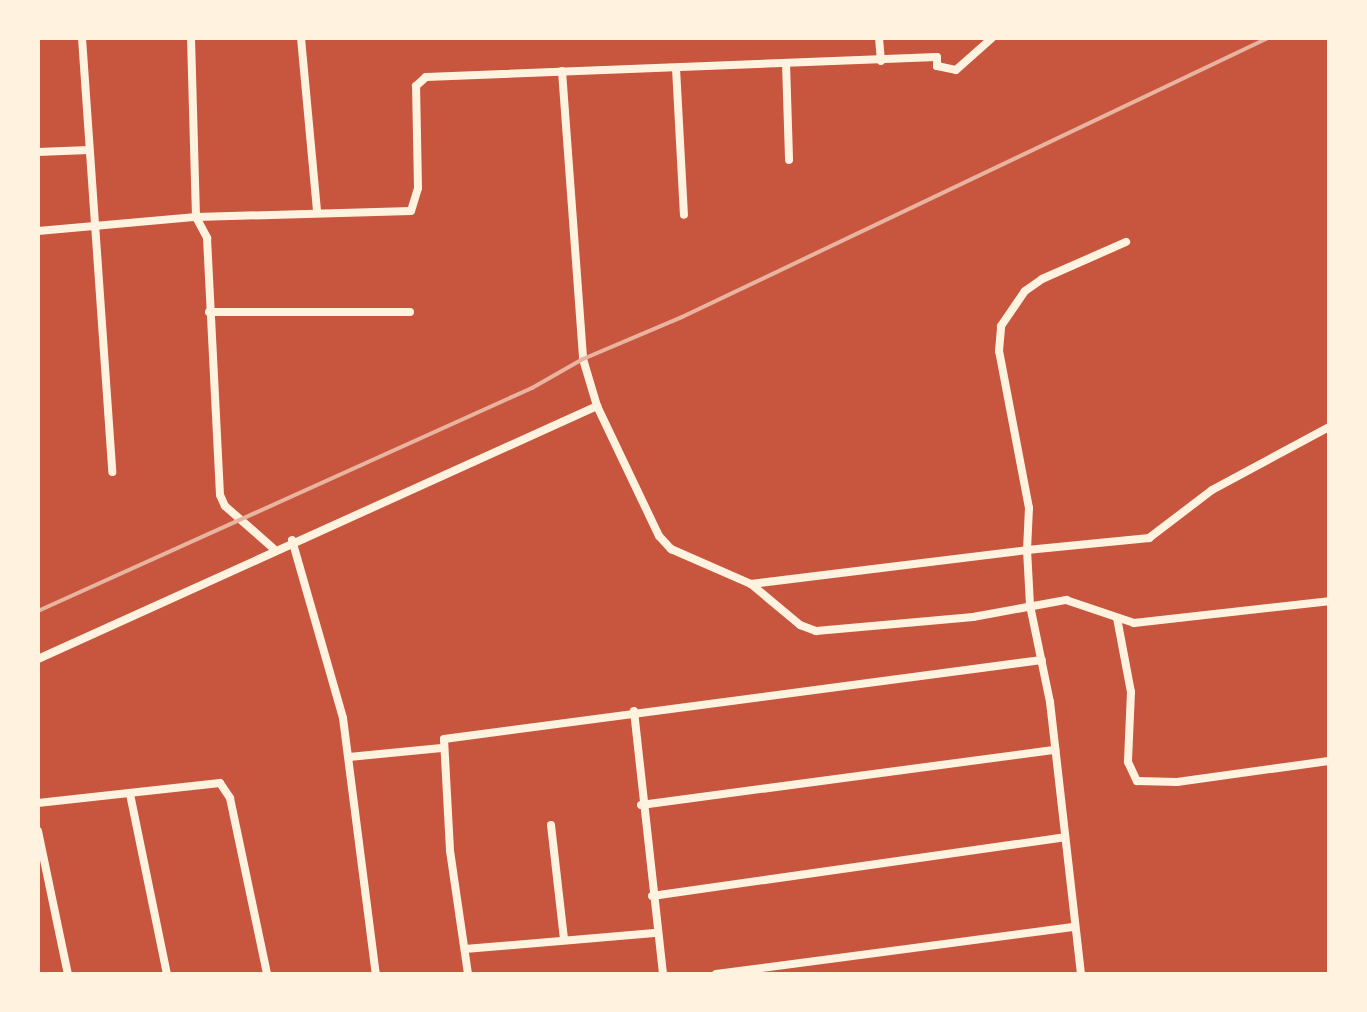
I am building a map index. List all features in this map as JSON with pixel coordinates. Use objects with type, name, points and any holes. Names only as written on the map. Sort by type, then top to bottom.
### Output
[{"type":"street","points":[[82,38],[112,472]]},
{"type":"street","points":[[191,38],[196,217],[207,238],[220,495],[225,506],[273,548]]},
{"type":"street","points":[[301,38],[317,211]]},
{"type":"street","points":[[879,38],[881,61]]},
{"type":"street","points":[[38,231],[95,229],[196,217],[317,211],[411,211],[418,188],[419,81],[562,71],[937,57],[937,66],[956,70],[992,38]]},
{"type":"street","points":[[786,63],[789,160]]},
{"type":"street","points":[[676,68],[684,215]]},
{"type":"street","points":[[562,71],[583,359],[597,406],[659,536],[671,549],[751,584],[800,625],[816,631],[973,617],[1066,600],[1134,623],[1329,601]]},
{"type":"street","points":[[38,152],[89,150]]},
{"type":"street","points":[[1081,974],[1055,750],[1042,660],[1030,605],[1027,550],[1029,508],[999,351],[1001,326],[1025,291],[1042,279],[1126,242]]},
{"type":"street","points":[[209,312],[410,312]]},
{"type":"street","points":[[38,659],[273,548],[597,406]]},
{"type":"street","points":[[751,584],[1149,538],[1212,490],[1329,427]]},
{"type":"street","points":[[292,540],[335,678],[349,757],[376,974]]},
{"type":"street","points":[[1117,618],[1131,692],[1128,762],[1137,781],[1177,782],[1329,761]]},
{"type":"street","points":[[468,974],[442,748],[447,737],[1042,660]]},
{"type":"street","points":[[634,711],[641,805],[663,974]]},
{"type":"street","points":[[349,757],[442,748]]},
{"type":"street","points":[[641,805],[1055,750]]},
{"type":"street","points":[[38,803],[130,794],[212,781],[226,789],[267,974]]},
{"type":"street","points":[[130,794],[167,974]]},
{"type":"street","points":[[551,825],[564,939]]},
{"type":"street","points":[[38,831],[68,974]]},
{"type":"street","points":[[652,896],[1065,837]]},
{"type":"street","points":[[716,974],[1075,927]]},
{"type":"street","points":[[465,949],[657,933]]},
{"type":"railway","points":[[38,611],[532,388],[583,359],[682,317],[1268,38]]}]
